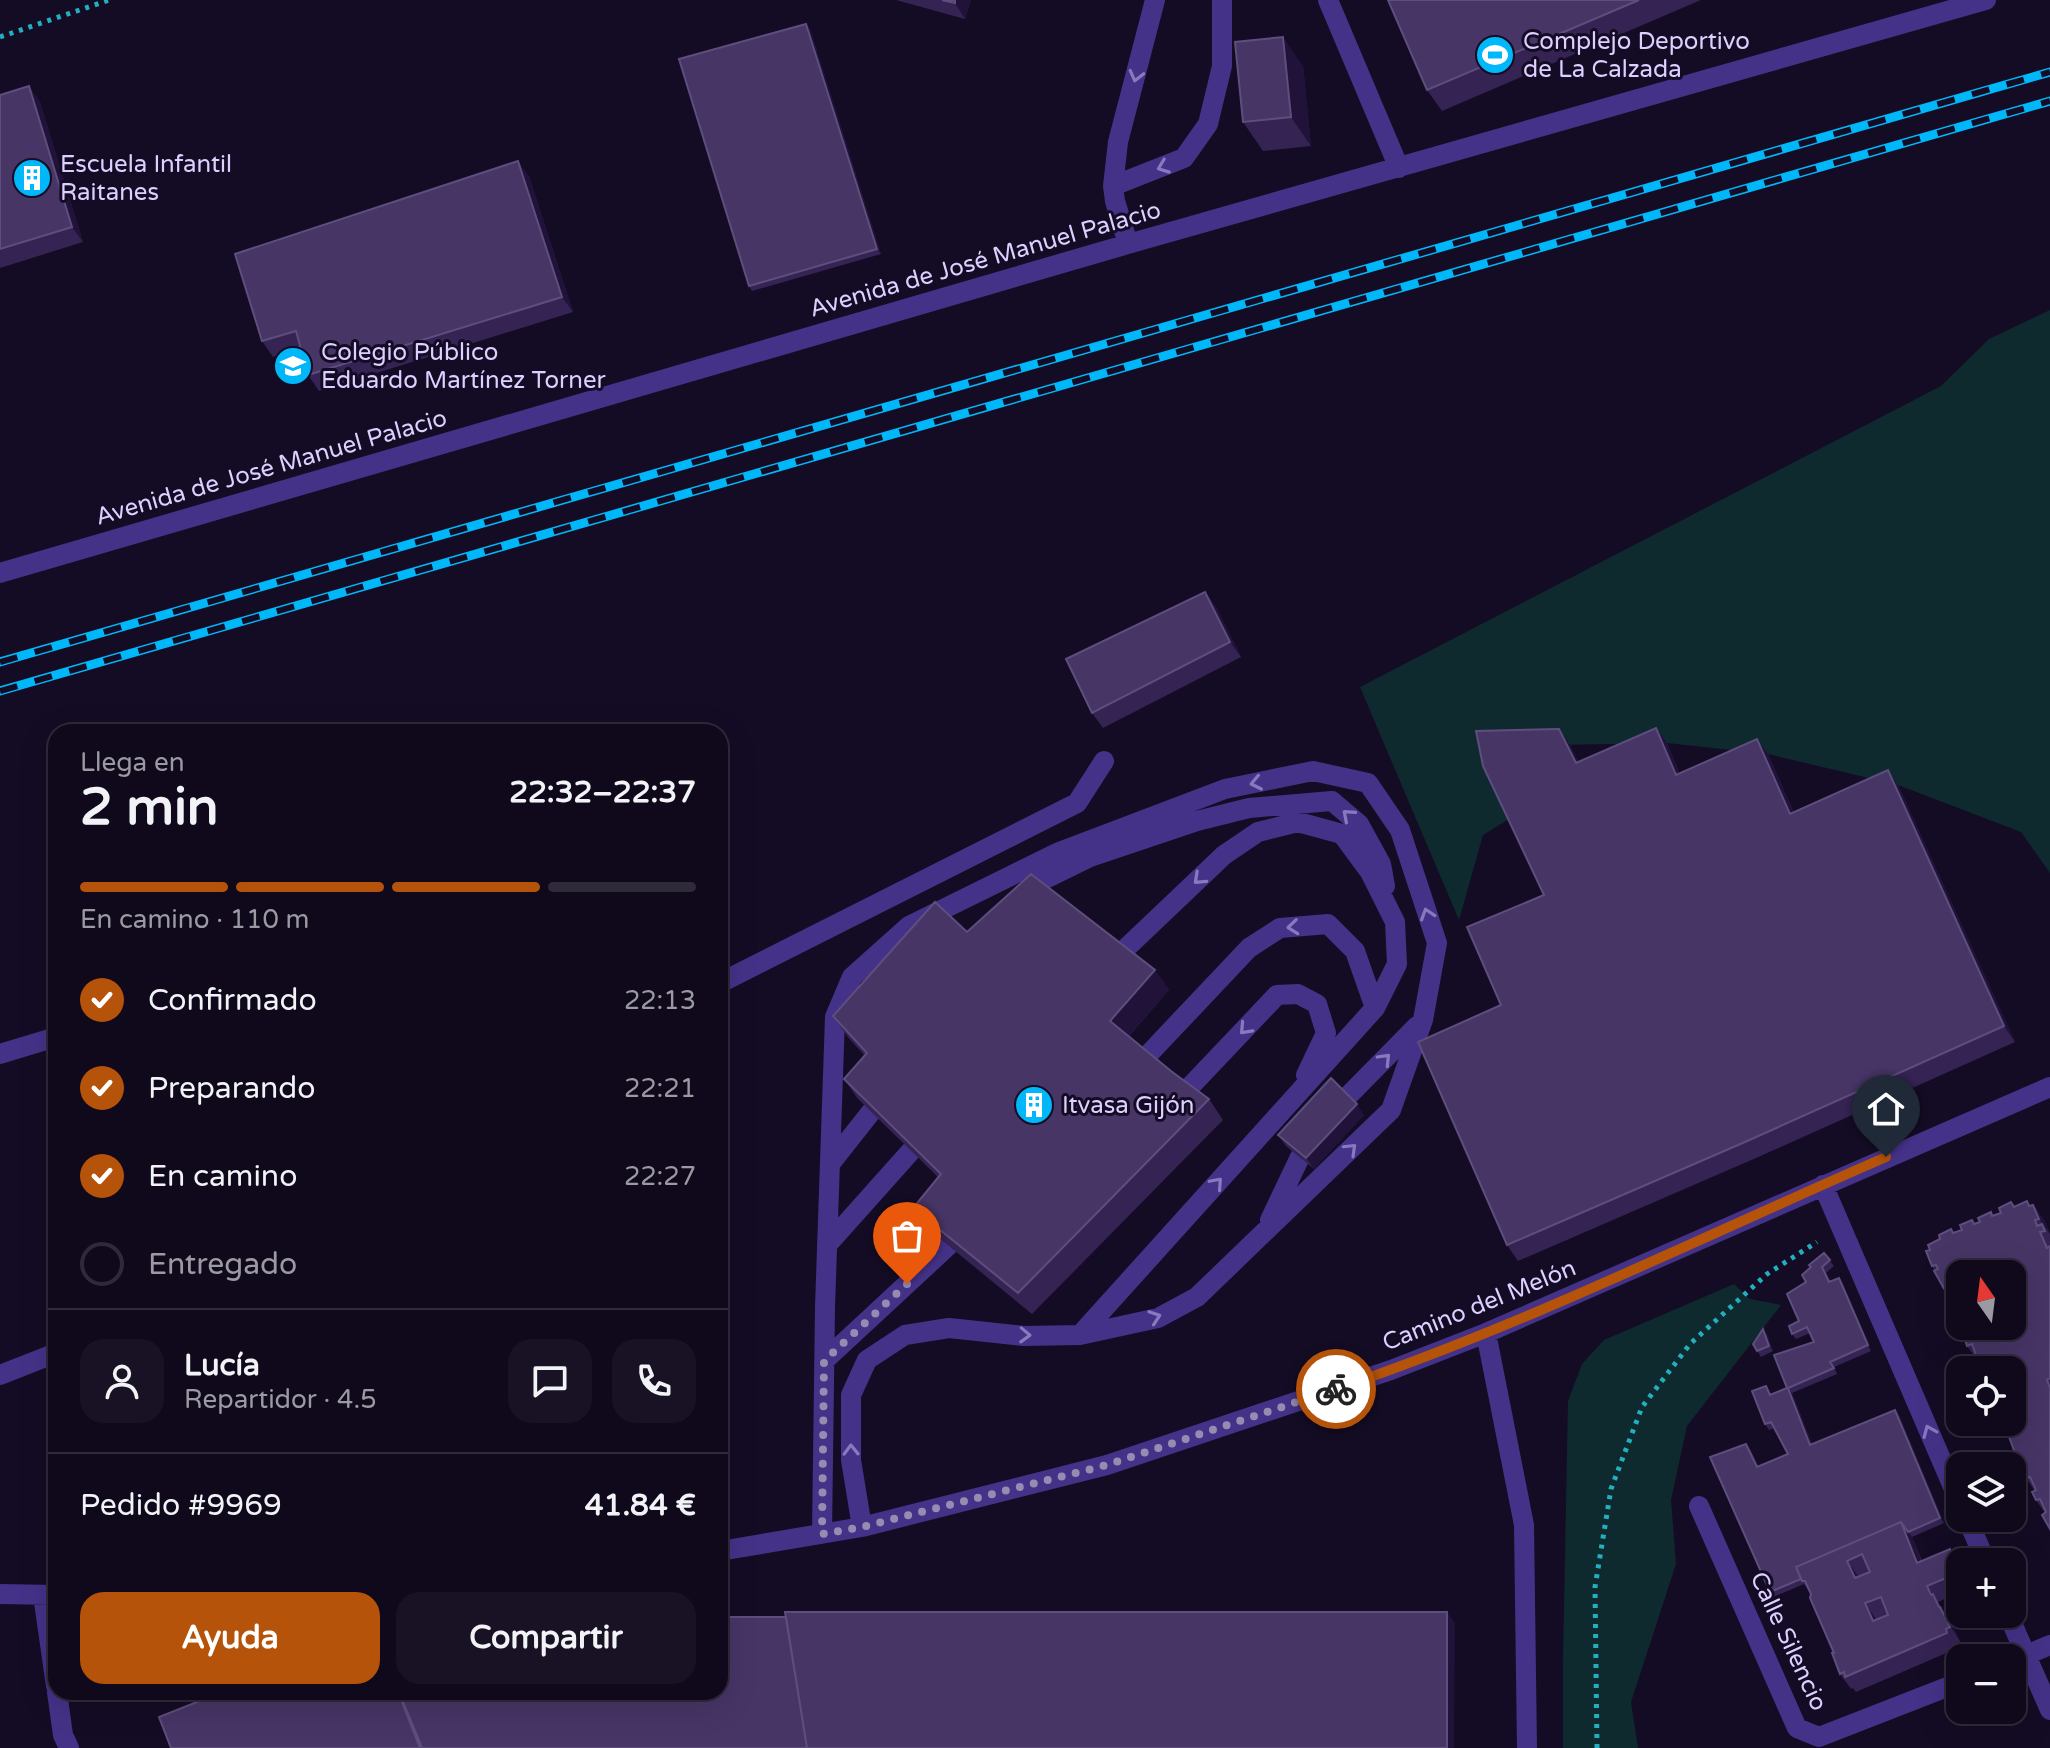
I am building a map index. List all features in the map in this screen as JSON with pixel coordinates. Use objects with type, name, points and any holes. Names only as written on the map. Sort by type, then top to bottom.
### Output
[{"type":"street","points":[[1128,244],[1113,186],[1118,142],[1155,0]]},
{"type":"street","points":[[1113,186],[1184,158],[1208,124],[1222,66],[1222,0]]},
{"type":"street","points":[[1328,0],[1399,168]]},
{"type":"street","name":"Avenida de José Manuel Palacio","points":[[0,573],[1128,244],[1986,0]]},
{"type":"street","points":[[728,979],[1077,803],[1104,761]]},
{"type":"street","points":[[822,1534],[835,1017],[852,977],[909,926],[1059,852],[1225,789],[1313,771],[1368,783],[1400,830],[1437,943],[1423,1020],[1391,1110],[1197,1297],[1158,1318],[1080,1335],[1024,1336],[949,1328],[905,1335],[867,1360],[851,1395],[851,1460],[862,1527]]},
{"type":"street","points":[[1005,911],[1041,881],[1090,857],[1184,825],[1249,808],[1332,801],[1359,824],[1381,864],[1389,910]]},
{"type":"street","points":[[1080,1335],[1375,1008],[1397,964],[1395,922],[1370,872],[1342,834],[1298,822],[1258,832],[1224,855],[1122,952]]},
{"type":"street","points":[[1145,1058],[1249,948],[1280,928],[1328,924],[1355,951],[1375,1008]]},
{"type":"street","points":[[1185,1092],[1277,995],[1298,994],[1317,1004],[1326,1033],[1295,1096]]},
{"type":"street","points":[[1347,1097],[1423,1020]]},
{"type":"street","points":[[0,1054],[48,1039]]},
{"type":"street","name":"Camino del Melón","points":[[728,1550],[862,1527],[1107,1465],[1391,1370],[1486,1333],[2050,1087]]},
{"type":"street","points":[[830,1164],[871,1112]]},
{"type":"street","points":[[827,1245],[911,1151]]},
{"type":"street","points":[[1265,1231],[1300,1157]]},
{"type":"street","points":[[1823,1185],[1946,1471]]},
{"type":"street","points":[[824,1361],[949,1245]]},
{"type":"street","points":[[1486,1333],[1524,1525],[1527,1748]]},
{"type":"street","points":[[0,1375],[48,1356]]},
{"type":"street","name":"Calle Silencio","points":[[1699,1506],[1797,1728],[1819,1737],[1946,1687]]},
{"type":"street","points":[[0,1594],[48,1595]]},
{"type":"street","points":[[2026,1655],[2050,1645]]},
{"type":"street","points":[[2026,1670],[2050,1710]]},
{"type":"street","points":[[57,1700],[60,1744]]},
{"type":"path","points":[[0,37],[109,0]]},
{"type":"path","points":[[1597,1748],[1595,1587],[1611,1489],[1642,1407],[1690,1344],[1767,1274],[1840,1227]]},
{"type":"green space","points":[[2050,310],[2050,873],[2021,832],[1898,785],[1768,754],[1667,743],[1487,746],[1511,818],[1483,835],[1459,920],[1360,687],[1941,386],[1989,339]]},
{"type":"green space","points":[[1734,1284],[1750,1299],[1781,1305],[1687,1426],[1671,1500],[1676,1564],[1631,1702],[1638,1748],[1563,1748],[1568,1401],[1582,1364],[1604,1340]]},
{"type":"building","name":"Complejo Deportivo de La Calzada","points":[[1388,0],[1639,0],[1427,90]]},
{"type":"building","points":[[806,24],[877,249],[749,286],[679,59]]},
{"type":"building","points":[[1283,37],[1291,117],[1243,122],[1235,42]]},
{"type":"building","name":"Escuela Infantil Raitanes","points":[[29,86],[72,227],[0,249],[0,95]]},
{"type":"building","points":[[518,161],[562,297],[308,375],[296,331],[262,341],[235,254]]},
{"type":"building","points":[[1205,592],[1230,642],[1092,713],[1066,659]]},
{"type":"building","points":[[1656,728],[1676,775],[1757,739],[1790,814],[1888,770],[2004,1026],[1507,1245],[1418,1042],[1501,1005],[1467,927],[1544,895],[1483,766],[1476,731],[1559,729],[1576,763]]},
{"type":"building","name":"Itvasa Gijón","points":[[1031,874],[1155,970],[1110,1021],[1209,1099],[1018,1293],[913,1208],[941,1174],[844,1079],[867,1053],[833,1016],[935,902],[967,932]]},
{"type":"building","points":[[1331,1078],[1357,1104],[1306,1158],[1278,1135]]},
{"type":"building","points":[[2027,1201],[2029,1206],[2033,1205],[2039,1219],[2035,1220],[2037,1226],[2042,1224],[2045,1231],[2040,1232],[2047,1248],[2050,1246],[2050,1378],[2047,1380],[2050,1388],[2050,1529],[2042,1515],[2046,1512],[2040,1499],[2036,1500],[2032,1492],[2036,1490],[2030,1477],[2026,1478],[2026,1452],[2015,1452],[2009,1436],[2026,1436],[2026,1356],[1976,1356],[1972,1344],[1967,1346],[1965,1340],[2026,1340],[2026,1260],[1946,1260],[1946,1292],[1934,1271],[1938,1269],[1936,1265],[1932,1266],[1926,1251],[1930,1250],[1928,1245],[1940,1239],[1939,1235],[1951,1229],[1953,1233],[1962,1230],[1960,1225],[1972,1220],[1974,1224],[1980,1222],[1978,1218],[1991,1212],[1992,1216],[2001,1213],[1999,1208],[2011,1202],[2014,1207]]},
{"type":"building","points":[[1824,1253],[1830,1260],[1822,1267],[1829,1282],[1839,1278],[1868,1345],[1830,1362],[1834,1368],[1788,1388],[1810,1445],[1895,1410],[1940,1518],[1908,1532],[1901,1522],[1796,1567],[1801,1579],[1770,1592],[1710,1457],[1746,1444],[1757,1467],[1788,1454],[1771,1422],[1765,1424],[1752,1391],[1766,1386],[1770,1395],[1787,1388],[1774,1355],[1814,1342],[1807,1327],[1792,1334],[1789,1326],[1799,1321],[1787,1294],[1806,1282],[1802,1275]]},
{"type":"building","points":[[1763,1329],[1769,1346],[1757,1351],[1753,1344]]},
{"type":"building","points":[[1901,1522],[1917,1563],[1946,1551],[1946,1578],[1927,1586],[1946,1619],[1947,1633],[1845,1677],[1844,1672],[1840,1674],[1811,1594],[1805,1581],[1802,1581],[1796,1567]],"holes":[[[1862,1554],[1870,1572],[1855,1578],[1847,1561]],[[1881,1597],[1888,1615],[1873,1621],[1865,1603]]]},
{"type":"building","points":[[785,1612],[1447,1612],[1447,1748],[807,1748]]},
{"type":"building","points":[[728,1617],[786,1617],[807,1748],[422,1748],[402,1700],[728,1700]]},
{"type":"building","points":[[202,1700],[401,1700],[420,1748],[171,1748],[159,1717]]},
{"type":"railway","points":[[0,662],[2050,72]]},
{"type":"railway","points":[[0,691],[2050,101]]},
{"type":"way so far","points":[[907,1284],[824,1361],[822,1534],[862,1527],[1107,1465],[1336,1389]]},
{"type":"place","name":"Complejo Deportivo de La Calzada","points":[[1495,55]]},
{"type":"place","name":"Escuela Infantil Raitanes","points":[[32,178]]},
{"type":"place","name":"Colegio Público Eduardo Martínez Torner","points":[[293,366]]},
{"type":"place","name":"Itvasa Gijón","points":[[1034,1105]]},
{"type":"route","points":[[1336,1389],[1486,1333],[1886,1157]]}]
